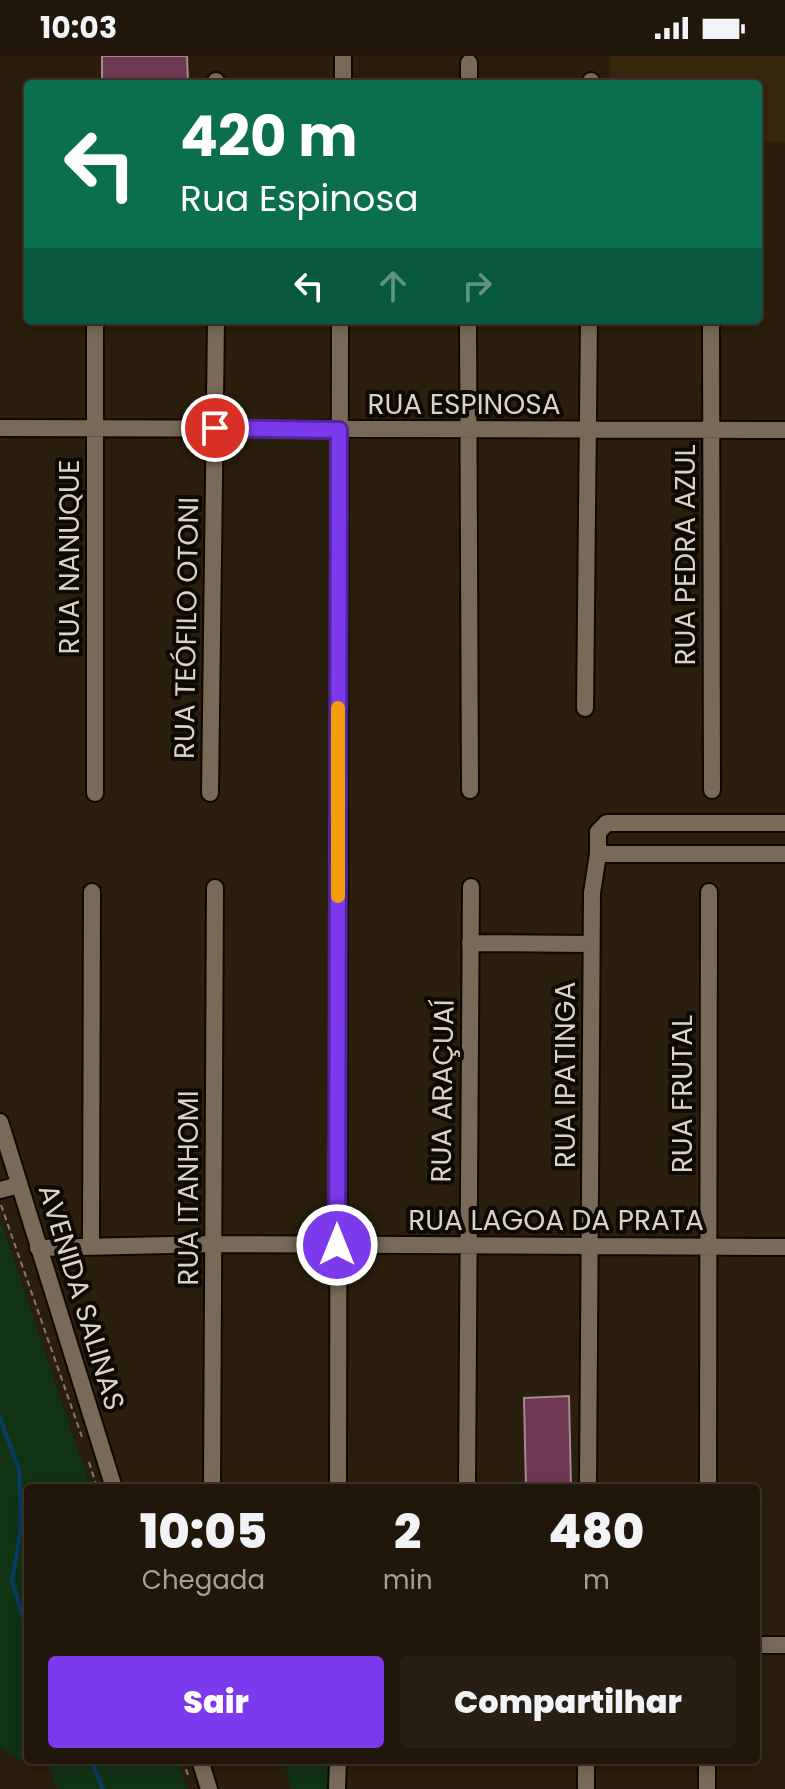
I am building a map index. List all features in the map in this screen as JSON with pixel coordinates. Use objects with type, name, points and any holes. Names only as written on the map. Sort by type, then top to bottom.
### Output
[{"type":"street","points":[[343,56],[343,80]]},
{"type":"street","points":[[469,63],[469,80]]},
{"type":"street","name":"RUA NANUQUE","points":[[95,324],[95,793]]},
{"type":"street","name":"RUA TEÓFILO OTONI","points":[[210,793],[216,324]]},
{"type":"street","points":[[338,1484],[340,324]]},
{"type":"street","points":[[468,324],[470,790]]},
{"type":"street","points":[[585,708],[589,324]]},
{"type":"street","name":"RUA PEDRA AZUL","points":[[711,324],[712,790]]},
{"type":"street","name":"RUA ESPINOSA","points":[[0,428],[785,430]]},
{"type":"street","name":"RUA IPATINGA","points":[[588,1484],[591,944],[598,832],[607,823],[785,823]]},
{"type":"street","points":[[598,854],[785,854]]},
{"type":"street","name":"RUA ARAÇUAÍ","points":[[467,1484],[471,887]]},
{"type":"street","name":"RUA ITANHOMI","points":[[212,1484],[215,888]]},
{"type":"street","points":[[91,1245],[92,892]]},
{"type":"street","name":"RUA FRUTAL","points":[[708,1484],[709,892]]},
{"type":"street","points":[[470,943],[591,944]]},
{"type":"street","name":"AVENIDA SALINAS","points":[[0,1122],[113,1484]]},
{"type":"street","points":[[0,1190],[19,1185]]},
{"type":"street","name":"RUA LAGOA DA PRATA","points":[[38,1248],[213,1244],[785,1247]]},
{"type":"street","points":[[760,1645],[785,1645]]},
{"type":"street","points":[[201,1764],[209,1789]]},
{"type":"street","points":[[337,1789],[338,1764]]},
{"type":"street","points":[[586,1764],[586,1789]]},
{"type":"street","points":[[707,1764],[707,1789]]},
{"type":"path","points":[[0,1201],[86,1449]]},
{"type":"path","points":[[89,1462],[96,1484]]},
{"type":"path","points":[[184,1764],[194,1789]]},
{"type":"shaded area","points":[[610,56],[785,56],[785,142],[762,141],[762,80],[610,80]]},
{"type":"green space","points":[[0,1219],[90,1484],[24,1484],[24,1763],[0,1747]]},
{"type":"green space","points":[[26,1764],[178,1764],[188,1789],[57,1789],[50,1766]]},
{"type":"green space","points":[[285,1764],[336,1764],[336,1789],[291,1789]]},
{"type":"building","points":[[102,56],[187,56],[188,80],[102,80]]},
{"type":"building","points":[[569,1396],[571,1484],[526,1484],[524,1398]]},
{"type":"waterway","points":[[0,1418],[19,1470],[21,1528],[12,1581],[24,1621]]},
{"type":"waterway","points":[[93,1764],[103,1789]]},
{"type":"slow traffic","points":[[338,708],[338,896]]},
{"type":"route","points":[[215,428],[339,430],[337,1245]]}]
